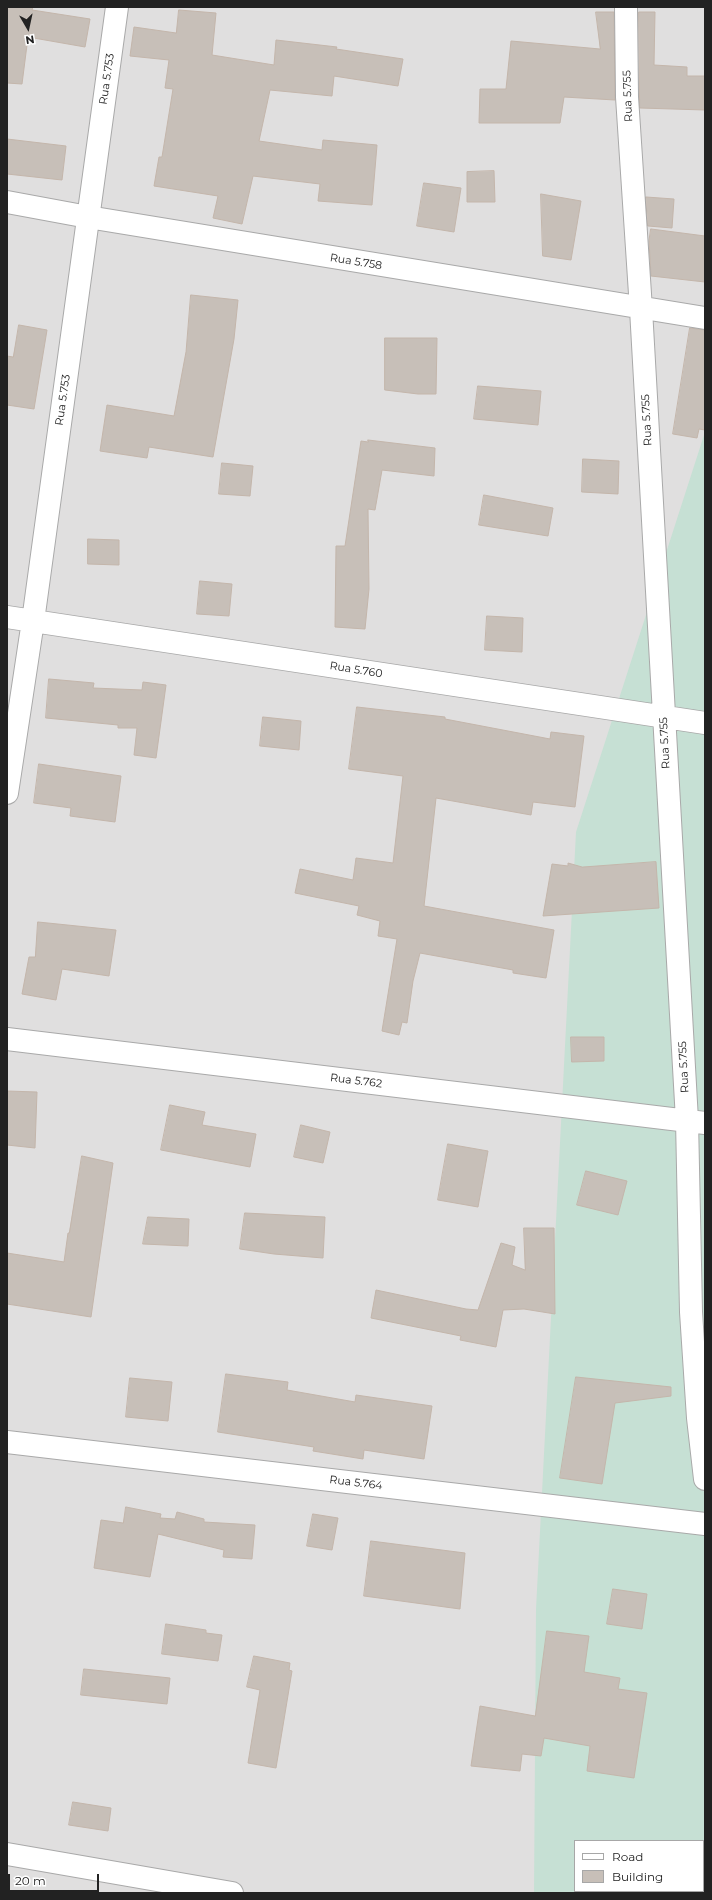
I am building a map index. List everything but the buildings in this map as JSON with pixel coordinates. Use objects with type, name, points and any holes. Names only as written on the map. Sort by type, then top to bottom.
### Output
[{"type":"street","name":"Rua 5.753","points":[[7,793],[33,621],[117,7]]},
{"type":"street","name":"Rua 5.755","points":[[626,7],[627,97],[641,309],[664,716],[696,1121],[691,1312],[698,1418],[705,1480]]},
{"type":"street","name":"Rua 5.758","points":[[7,202],[88,218],[641,309],[705,318]]},
{"type":"street","name":"Rua 5.760","points":[[7,617],[705,723]]},
{"type":"street","name":"Rua 5.762","points":[[7,1039],[696,1121]]},
{"type":"street","name":"Rua 5.764","points":[[7,1442],[705,1524]]},
{"type":"street","points":[[7,1854],[232,1893]]},
{"type":"shaded area","points":[[7,7],[705,7],[705,1893],[7,1893]]},
{"type":"green space","points":[[705,432],[705,1893],[534,1893],[536,1609],[576,832]]}]
